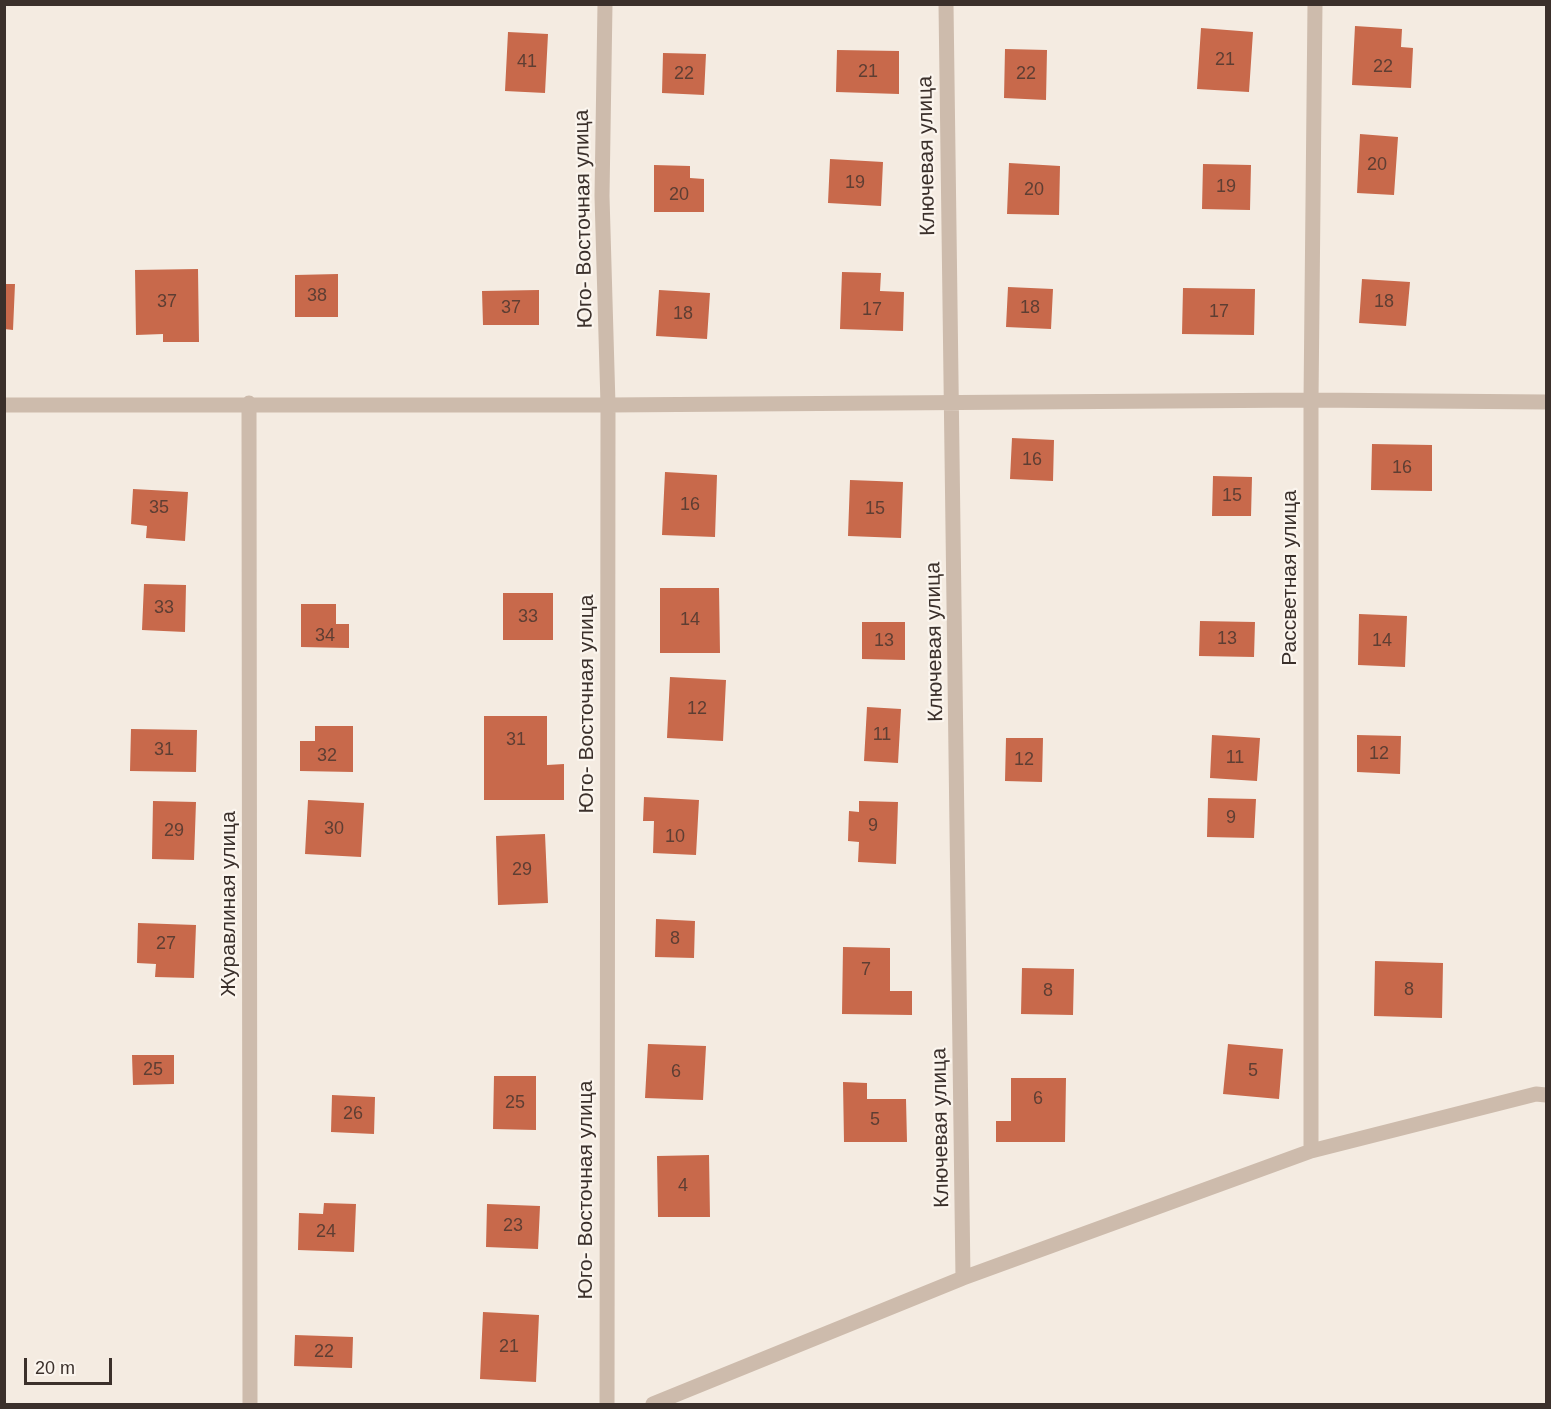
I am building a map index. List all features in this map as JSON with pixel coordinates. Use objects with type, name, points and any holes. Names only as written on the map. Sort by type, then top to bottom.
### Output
[{"type":"street","name":"Юго- Восточная улица","points":[[605,4],[602,196],[608,405],[607,1404]]},
{"type":"street","name":"Ключевая улица","points":[[946,4],[963,1278]]},
{"type":"street","name":"Рассветная улица","points":[[1311,1151],[1311,400],[1315,4]]},
{"type":"street","points":[[4,405],[249,403],[608,405],[1311,400],[1546,402]]},
{"type":"street","name":"Журавлиная улица","points":[[249,403],[250,1404]]},
{"type":"street","points":[[653,1404],[963,1278],[1311,1151],[1536,1094],[1546,1095]]},
{"type":"building","points":[[1355,26],[1402,29],[1401,47],[1413,48],[1411,88],[1352,85]]},
{"type":"building","points":[[1201,28],[1253,32],[1249,92],[1197,89]]},
{"type":"building","points":[[508,32],[548,34],[545,93],[505,91]]},
{"type":"building","points":[[1005,49],[1047,50],[1046,100],[1004,98]]},
{"type":"building","points":[[837,50],[899,51],[899,94],[836,92]]},
{"type":"building","points":[[663,53],[706,54],[704,95],[662,93]]},
{"type":"building","points":[[1360,134],[1398,137],[1394,195],[1357,193]]},
{"type":"building","points":[[830,159],[883,162],[881,206],[828,203]]},
{"type":"building","points":[[1009,163],[1060,166],[1059,215],[1007,214]]},
{"type":"building","points":[[1203,164],[1251,165],[1250,210],[1202,209]]},
{"type":"building","points":[[654,165],[690,166],[690,178],[704,179],[704,212],[654,212]]},
{"type":"building","points":[[198,269],[199,342],[163,342],[163,334],[136,335],[135,270]]},
{"type":"building","points":[[842,272],[881,273],[880,291],[904,292],[903,331],[840,329]]},
{"type":"building","points":[[338,274],[338,317],[295,317],[295,275]]},
{"type":"building","points":[[1362,279],[1410,282],[1406,326],[1359,323]]},
{"type":"building","points":[[4,284],[15,284],[13,330],[4,329]]},
{"type":"building","points":[[1008,287],[1053,289],[1051,329],[1006,327]]},
{"type":"building","points":[[1183,288],[1255,289],[1254,335],[1182,334]]},
{"type":"building","points":[[539,290],[539,325],[483,325],[482,291]]},
{"type":"building","points":[[659,290],[710,293],[707,339],[656,336]]},
{"type":"building","points":[[1012,438],[1054,440],[1053,481],[1010,479]]},
{"type":"building","points":[[1372,444],[1432,445],[1432,491],[1371,490]]},
{"type":"building","points":[[665,472],[717,475],[715,537],[662,535]]},
{"type":"building","points":[[1213,476],[1252,477],[1251,516],[1212,516]]},
{"type":"building","points":[[850,480],[903,482],[901,538],[848,536]]},
{"type":"building","points":[[133,489],[188,492],[185,541],[146,538],[147,526],[131,524]]},
{"type":"building","points":[[144,584],[186,585],[185,632],[142,630]]},
{"type":"building","points":[[660,588],[719,588],[720,653],[660,653]]},
{"type":"building","points":[[503,593],[553,593],[553,640],[503,640]]},
{"type":"building","points":[[301,604],[336,604],[336,624],[349,624],[349,648],[301,647]]},
{"type":"building","points":[[1359,614],[1407,616],[1405,667],[1358,665]]},
{"type":"building","points":[[1200,621],[1255,622],[1254,657],[1199,656]]},
{"type":"building","points":[[862,622],[905,622],[905,660],[862,659]]},
{"type":"building","points":[[670,677],[726,680],[723,741],[667,738]]},
{"type":"building","points":[[867,707],[901,709],[898,763],[864,761]]},
{"type":"building","points":[[484,716],[547,716],[547,765],[564,764],[564,800],[484,800]]},
{"type":"building","points":[[315,726],[353,726],[353,772],[300,771],[300,741],[315,741]]},
{"type":"building","points":[[131,729],[197,730],[196,772],[130,771]]},
{"type":"building","points":[[1212,735],[1260,738],[1257,781],[1210,778]]},
{"type":"building","points":[[1357,735],[1401,736],[1400,774],[1357,772]]},
{"type":"building","points":[[1006,738],[1043,738],[1042,782],[1005,781]]},
{"type":"building","points":[[644,797],[699,800],[696,855],[653,853],[654,821],[643,821]]},
{"type":"building","points":[[1208,798],[1256,799],[1254,838],[1207,837]]},
{"type":"building","points":[[308,800],[364,803],[361,857],[305,854]]},
{"type":"building","points":[[153,801],[196,802],[194,860],[152,859]]},
{"type":"building","points":[[859,801],[898,802],[896,864],[858,862],[859,842],[848,841],[849,811],[859,812]]},
{"type":"building","points":[[545,834],[548,903],[498,905],[496,836]]},
{"type":"building","points":[[656,919],[695,921],[694,958],[655,957]]},
{"type":"building","points":[[138,923],[196,925],[194,978],[155,977],[156,964],[137,963]]},
{"type":"building","points":[[843,947],[890,948],[890,991],[912,991],[912,1015],[842,1014]]},
{"type":"building","points":[[1375,961],[1443,963],[1442,1018],[1374,1016]]},
{"type":"building","points":[[1022,968],[1074,969],[1073,1015],[1021,1014]]},
{"type":"building","points":[[648,1044],[706,1046],[703,1100],[645,1098]]},
{"type":"building","points":[[1228,1044],[1283,1049],[1279,1099],[1223,1094]]},
{"type":"building","points":[[132,1055],[174,1055],[174,1084],[133,1085]]},
{"type":"building","points":[[494,1076],[536,1076],[536,1130],[493,1129]]},
{"type":"building","points":[[1011,1078],[1066,1078],[1065,1142],[996,1142],[996,1121],[1011,1121]]},
{"type":"building","points":[[843,1082],[867,1083],[867,1099],[906,1099],[907,1142],[844,1142]]},
{"type":"building","points":[[332,1095],[375,1097],[374,1134],[331,1132]]},
{"type":"building","points":[[709,1155],[710,1217],[658,1217],[657,1156]]},
{"type":"building","points":[[324,1203],[356,1204],[354,1252],[298,1250],[299,1213],[323,1214]]},
{"type":"building","points":[[487,1204],[540,1206],[538,1249],[486,1247]]},
{"type":"building","points":[[483,1312],[539,1315],[536,1382],[480,1379]]},
{"type":"building","points":[[295,1335],[353,1337],[352,1368],[294,1366]]}]
